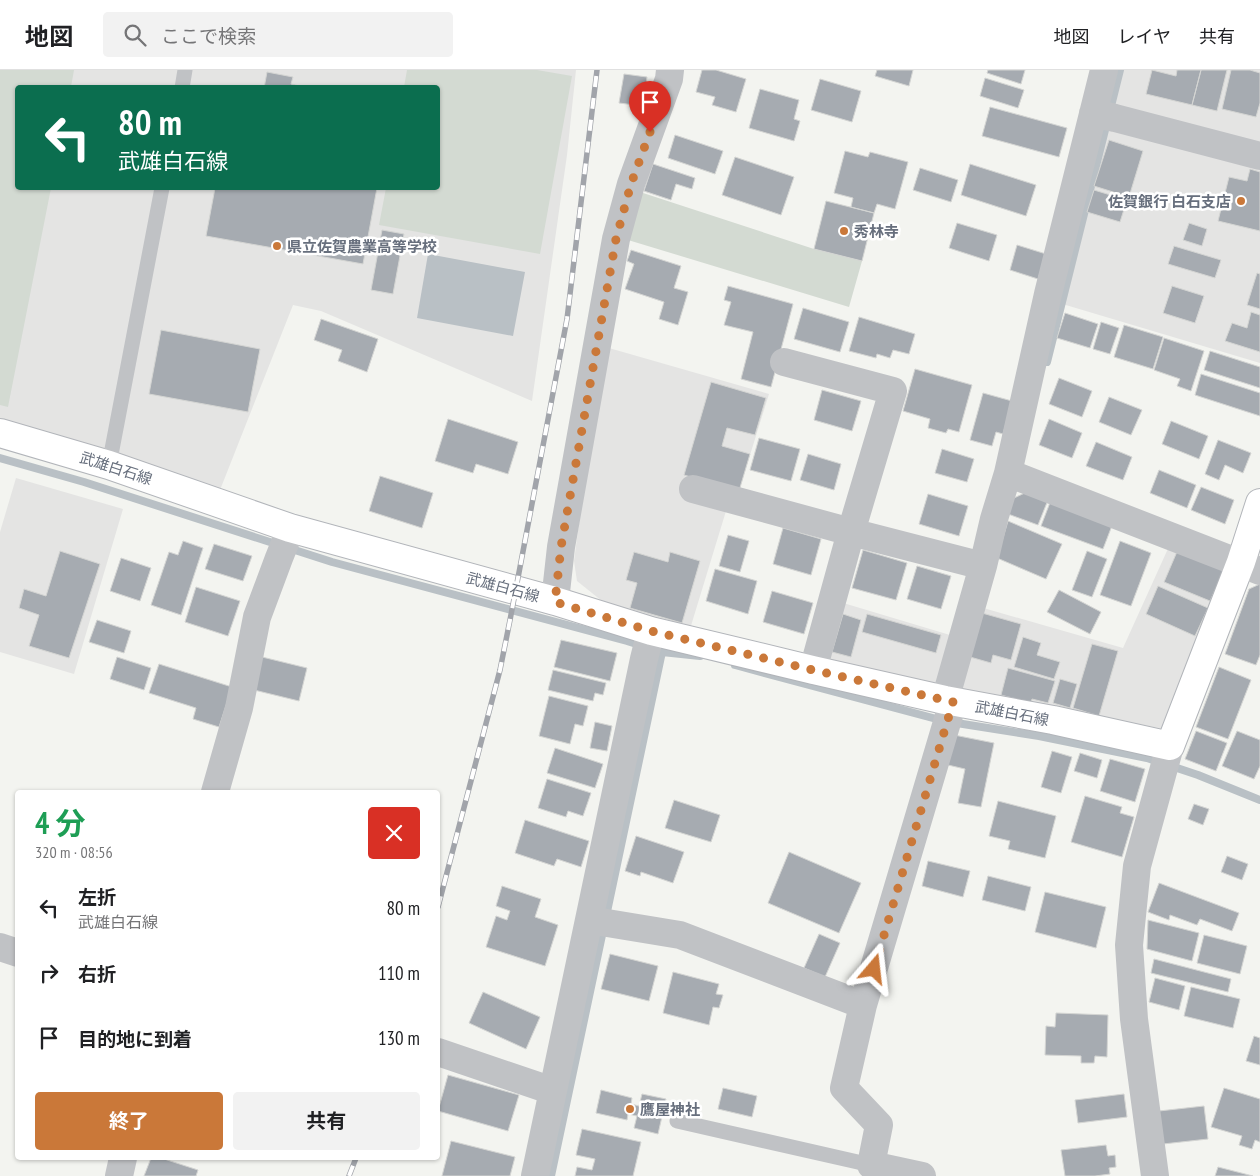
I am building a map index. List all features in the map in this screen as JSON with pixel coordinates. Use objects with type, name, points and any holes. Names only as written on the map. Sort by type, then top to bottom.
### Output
[{"type":"main road","name":"武雄白石線","points":[[0,433],[109,465],[285,542],[555,602],[648,643],[813,670],[949,711],[1053,720],[1166,758]]},
{"type":"main road","points":[[1166,758],[1250,567],[1260,503]]},
{"type":"street","points":[[555,602],[561,547],[616,239],[631,184],[669,79],[670,70]]},
{"type":"street","points":[[922,1176],[871,1165],[879,1125],[844,1088],[863,1005],[949,711],[994,519],[1008,473],[1048,294],[1104,115],[1104,70]]},
{"type":"street","points":[[1104,115],[1260,156]]},
{"type":"street","points":[[784,362],[894,391],[851,532],[813,670]]},
{"type":"street","points":[[1008,473],[1250,567]]},
{"type":"street","points":[[693,489],[983,566]]},
{"type":"street","points":[[216,790],[239,708],[257,617],[285,542]]},
{"type":"street","points":[[535,1176],[553,1091],[599,922],[648,643]]},
{"type":"street","points":[[1155,1176],[1134,1019],[1129,945],[1137,866],[1166,758]]},
{"type":"street","points":[[599,922],[680,936],[863,1005]]},
{"type":"street","points":[[0,947],[15,952]]},
{"type":"street","points":[[440,1053],[553,1091]]},
{"type":"street","points":[[118,1176],[122,1160]]},
{"type":"lane","points":[[182,85],[185,70]]},
{"type":"lane","points":[[109,465],[162,190]]},
{"type":"lane","points":[[677,1121],[871,1165]]},
{"type":"shaded area","name":"県立佐賀農業高等学校","points":[[0,70],[576,70],[567,155],[532,401],[321,311],[293,305],[220,490],[0,421]]},
{"type":"shaded area","points":[[0,70],[74,70],[71,85],[15,85],[15,190],[51,190],[8,407],[0,405]]},
{"type":"shaded area","points":[[407,70],[537,70],[572,76],[540,254],[379,225],[386,190],[440,190],[440,85],[404,85]]},
{"type":"shaded area","points":[[1094,70],[1260,70],[1260,363],[1039,297]]},
{"type":"shaded area","points":[[640,192],[814,249],[862,261],[849,307],[628,240]]},
{"type":"shaded area","points":[[428,254],[525,272],[513,336],[417,318]]},
{"type":"shaded area","points":[[609,348],[769,394],[732,513],[726,511],[690,629],[607,605],[577,581],[574,561],[580,516]]},
{"type":"shaded area","points":[[16,478],[123,509],[74,674],[0,652],[0,532]]},
{"type":"shaded area","points":[[1171,542],[1229,565],[1165,729],[961,692],[822,662],[840,602],[970,641],[980,607],[1123,648]]},
{"type":"building","points":[[702,70],[716,70],[746,79],[736,112],[712,105],[715,97],[696,92]]},
{"type":"building","points":[[877,70],[913,70],[909,86],[875,76]]},
{"type":"building","points":[[988,70],[1025,70],[1021,84],[987,73]]},
{"type":"building","points":[[1152,70],[1176,76],[1177,70],[1201,70],[1192,105],[1146,94]]},
{"type":"building","points":[[1201,70],[1227,70],[1217,111],[1192,105]]},
{"type":"building","points":[[1231,70],[1250,70],[1260,73],[1260,103],[1256,117],[1222,109]]},
{"type":"building","points":[[267,72],[293,77],[291,84],[295,85],[265,85]]},
{"type":"building","points":[[624,74],[647,77],[643,106],[619,103]]},
{"type":"building","points":[[985,78],[1024,90],[1018,108],[980,96]]},
{"type":"building","points":[[820,79],[861,91],[852,122],[811,110]]},
{"type":"building","points":[[760,89],[799,100],[794,119],[800,121],[794,141],[749,128]]},
{"type":"building","points":[[990,107],[1067,128],[1059,157],[982,136]]},
{"type":"building","points":[[675,135],[723,151],[715,174],[668,158]]},
{"type":"building","points":[[1109,140],[1143,151],[1129,197],[1094,186]]},
{"type":"building","points":[[845,151],[868,157],[870,152],[908,162],[895,209],[877,204],[874,213],[851,207],[853,198],[834,193]]},
{"type":"building","points":[[735,157],[794,177],[781,215],[722,195]]},
{"type":"building","points":[[653,164],[695,178],[692,189],[676,184],[671,200],[644,191]]},
{"type":"building","points":[[970,164],[1036,185],[1026,216],[961,195]]},
{"type":"building","points":[[920,168],[958,180],[951,202],[913,190]]},
{"type":"building","name":"佐賀銀行 白石支店","points":[[1250,169],[1260,172],[1260,231],[1218,221],[1229,177],[1247,181]]},
{"type":"building","points":[[215,190],[377,190],[363,264],[206,236]]},
{"type":"building","points":[[1094,190],[1127,200],[1120,222],[1087,212]]},
{"type":"building","name":"秀林寺","points":[[826,201],[874,213],[862,261],[814,249]]},
{"type":"building","points":[[957,223],[997,235],[989,261],[949,248]]},
{"type":"building","points":[[1189,223],[1207,229],[1202,246],[1183,240]]},
{"type":"building","points":[[382,230],[404,234],[393,294],[371,290]]},
{"type":"building","points":[[1017,245],[1046,254],[1038,279],[1010,270]]},
{"type":"building","points":[[1174,246],[1221,260],[1215,278],[1168,264]]},
{"type":"building","points":[[631,250],[681,266],[674,288],[688,292],[678,325],[659,319],[664,302],[625,289],[634,264],[627,261]]},
{"type":"building","points":[[1257,273],[1260,274],[1260,309],[1247,305]]},
{"type":"building","points":[[728,286],[793,304],[771,387],[741,379],[753,332],[724,325],[731,302],[724,300]]},
{"type":"building","points":[[1172,286],[1204,296],[1195,323],[1163,313]]},
{"type":"building","points":[[803,308],[849,322],[840,352],[794,339]]},
{"type":"building","points":[[1251,312],[1260,315],[1260,352],[1225,341],[1232,323],[1247,328]]},
{"type":"building","points":[[1065,313],[1098,324],[1090,348],[1057,338]]},
{"type":"building","points":[[859,317],[915,334],[909,354],[893,350],[890,358],[877,354],[876,358],[849,351]]},
{"type":"building","points":[[321,319],[378,339],[367,372],[338,361],[342,350],[314,340]]},
{"type":"building","points":[[1101,322],[1119,328],[1110,354],[1093,349]]},
{"type":"building","points":[[1124,325],[1163,337],[1153,369],[1114,357]]},
{"type":"building","points":[[161,330],[260,349],[248,412],[149,394]]},
{"type":"building","points":[[1164,338],[1204,351],[1191,391],[1177,386],[1180,379],[1154,370]]},
{"type":"building","points":[[1210,351],[1260,367],[1260,388],[1204,370]]},
{"type":"building","points":[[915,369],[972,385],[959,432],[948,429],[946,433],[928,428],[930,419],[903,411]]},
{"type":"building","points":[[1201,374],[1260,393],[1260,416],[1195,395]]},
{"type":"building","points":[[1059,378],[1092,391],[1082,417],[1049,404]]},
{"type":"building","points":[[711,382],[766,398],[755,435],[727,428],[722,446],[750,454],[739,491],[684,475]]},
{"type":"building","points":[[822,390],[861,401],[852,431],[814,420]]},
{"type":"building","points":[[983,393],[1012,401],[1003,434],[996,432],[992,446],[970,440]]},
{"type":"building","points":[[1109,397],[1142,410],[1131,435],[1099,422]]},
{"type":"building","points":[[448,419],[518,442],[508,474],[476,464],[473,473],[435,461]]},
{"type":"building","points":[[1049,419],[1082,433],[1072,458],[1039,445]]},
{"type":"building","points":[[1171,421],[1208,436],[1199,459],[1162,444]]},
{"type":"building","points":[[759,438],[800,449],[791,481],[750,470]]},
{"type":"building","points":[[1218,440],[1251,453],[1243,473],[1225,465],[1219,480],[1205,474]]},
{"type":"building","points":[[1096,442],[1132,457],[1123,480],[1086,466]]},
{"type":"building","points":[[942,449],[974,459],[967,482],[935,473]]},
{"type":"building","points":[[808,454],[841,464],[834,490],[800,480]]},
{"type":"building","points":[[1159,470],[1196,485],[1187,508],[1150,493]]},
{"type":"building","points":[[380,476],[433,493],[422,528],[369,511]]},
{"type":"building","points":[[1201,487],[1234,500],[1225,524],[1191,510]]},
{"type":"building","points":[[1027,492],[1048,500],[1038,525],[1008,514],[1014,498]]},
{"type":"building","points":[[928,494],[968,506],[959,536],[919,524]]},
{"type":"building","points":[[1051,500],[1113,523],[1103,549],[1041,526]]},
{"type":"building","points":[[1008,521],[1062,544],[1046,579],[997,558]]},
{"type":"building","points":[[783,528],[821,539],[811,575],[773,564]]},
{"type":"building","points":[[728,535],[749,541],[740,572],[719,566]]},
{"type":"building","points":[[183,541],[203,548],[181,615],[151,605],[169,552],[178,555]]},
{"type":"building","points":[[1120,541],[1151,553],[1131,606],[1100,595]]},
{"type":"building","points":[[214,544],[252,556],[243,581],[205,569]]},
{"type":"building","points":[[1179,547],[1225,568],[1210,601],[1164,582]]},
{"type":"building","points":[[863,550],[907,563],[896,600],[852,588]]},
{"type":"building","points":[[60,551],[100,564],[69,658],[29,646],[39,615],[19,608],[24,589],[46,596]]},
{"type":"building","points":[[1087,551],[1107,559],[1092,597],[1072,590]]},
{"type":"building","points":[[634,552],[668,562],[670,552],[700,561],[682,623],[630,608],[637,583],[626,580]]},
{"type":"building","points":[[121,558],[151,568],[140,601],[110,591]]},
{"type":"building","points":[[917,566],[951,576],[941,609],[907,599]]},
{"type":"building","points":[[715,569],[757,581],[748,614],[706,601]]},
{"type":"building","points":[[1260,584],[1260,655],[1256,665],[1225,654],[1249,589]]},
{"type":"building","points":[[1158,586],[1208,608],[1195,636],[1146,614]]},
{"type":"building","points":[[196,587],[240,601],[228,636],[185,622]]},
{"type":"building","points":[[1059,590],[1101,612],[1090,634],[1047,612]]},
{"type":"building","points":[[772,591],[813,603],[804,634],[763,622]]},
{"type":"building","points":[[982,613],[1021,624],[1011,660],[993,655],[991,663],[970,657]]},
{"type":"building","points":[[843,614],[861,620],[851,657],[832,652]]},
{"type":"building","points":[[867,614],[941,635],[936,653],[862,632]]},
{"type":"building","points":[[97,620],[131,631],[124,653],[89,642]]},
{"type":"building","points":[[1023,637],[1041,643],[1037,655],[1060,662],[1054,679],[1014,667]]},
{"type":"building","points":[[561,640],[617,653],[610,681],[554,667]]},
{"type":"building","points":[[1092,644],[1118,651],[1099,716],[1073,708]]},
{"type":"building","points":[[258,656],[307,668],[299,701],[250,689]]},
{"type":"building","points":[[117,657],[151,668],[144,690],[110,679]]},
{"type":"building","points":[[159,664],[232,687],[219,727],[193,719],[196,708],[149,693]]},
{"type":"building","points":[[1219,667],[1251,680],[1228,739],[1196,727]]},
{"type":"building","points":[[1008,668],[1055,681],[1048,703],[1032,699],[1031,703],[1001,695]]},
{"type":"building","points":[[553,670],[606,683],[603,695],[595,693],[593,701],[548,690]]},
{"type":"building","points":[[1060,679],[1077,684],[1070,708],[1053,703]]},
{"type":"building","points":[[549,696],[588,706],[583,726],[575,724],[570,744],[539,736]]},
{"type":"building","points":[[595,722],[612,726],[607,751],[590,748]]},
{"type":"building","points":[[1196,731],[1227,743],[1216,771],[1185,759]]},
{"type":"building","points":[[1237,731],[1260,740],[1260,766],[1254,779],[1222,766]]},
{"type":"building","points":[[954,735],[994,743],[981,807],[958,803],[965,769],[948,765]]},
{"type":"building","points":[[555,748],[603,764],[595,788],[547,773]]},
{"type":"building","points":[[1052,751],[1072,757],[1061,793],[1041,787]]},
{"type":"building","points":[[1080,753],[1102,760],[1097,778],[1074,771]]},
{"type":"building","points":[[1110,759],[1145,769],[1135,802],[1100,791]]},
{"type":"building","points":[[547,779],[591,793],[583,816],[568,811],[566,817],[538,808]]},
{"type":"building","points":[[1085,796],[1122,807],[1120,813],[1134,817],[1122,857],[1071,842]]},
{"type":"building","points":[[674,800],[720,815],[711,842],[665,828]]},
{"type":"building","points":[[998,801],[1056,816],[1045,858],[1008,849],[1010,841],[989,836]]},
{"type":"building","points":[[1194,804],[1209,809],[1203,825],[1188,819]]},
{"type":"building","points":[[525,820],[589,841],[581,867],[557,859],[554,866],[515,853]]},
{"type":"building","points":[[636,836],[684,852],[673,883],[641,872],[640,876],[625,871]]},
{"type":"building","points":[[789,852],[861,883],[839,933],[768,903]]},
{"type":"building","points":[[1227,856],[1248,864],[1242,880],[1221,872]]},
{"type":"building","points":[[928,861],[970,871],[963,897],[922,886]]},
{"type":"building","points":[[988,876],[1031,887],[1025,911],[982,900]]},
{"type":"building","points":[[1159,883],[1239,913],[1232,931],[1200,919],[1197,925],[1170,915],[1169,920],[1148,912]]},
{"type":"building","points":[[502,886],[541,899],[535,917],[558,925],[545,966],[486,947],[496,916],[507,920],[510,911],[496,906]]},
{"type":"building","points":[[1045,892],[1106,907],[1096,948],[1035,932]]},
{"type":"building","points":[[1148,920],[1199,933],[1192,961],[1147,949]]},
{"type":"building","points":[[819,934],[840,943],[825,977],[804,968]]},
{"type":"building","points":[[1204,935],[1247,946],[1240,974],[1197,963]]},
{"type":"building","points":[[610,954],[658,966],[649,1001],[601,989]]},
{"type":"building","points":[[1154,959],[1231,979],[1228,992],[1151,973]]},
{"type":"building","points":[[673,972],[719,984],[716,994],[723,995],[719,1008],[713,1007],[709,1025],[663,1013]]},
{"type":"building","points":[[1155,978],[1185,986],[1179,1010],[1149,1002]]},
{"type":"building","points":[[1191,987],[1240,999],[1233,1028],[1184,1016]]},
{"type":"building","points":[[483,992],[540,1017],[526,1049],[469,1023]]},
{"type":"building","points":[[1056,1013],[1108,1015],[1107,1057],[1095,1056],[1094,1063],[1081,1063],[1081,1056],[1045,1055],[1046,1026],[1055,1027]]},
{"type":"building","points":[[1254,1036],[1260,1038],[1260,1065],[1246,1061]]},
{"type":"building","points":[[448,1075],[519,1095],[508,1131],[440,1112],[440,1104]]},
{"type":"building","points":[[723,1088],[757,1096],[752,1117],[718,1109]]},
{"type":"building","points":[[1224,1088],[1260,1099],[1260,1142],[1255,1140],[1252,1149],[1239,1145],[1242,1136],[1211,1127]]},
{"type":"building","name":"鷹屋神社","points":[[601,1090],[632,1098],[631,1104],[639,1106],[642,1094],[666,1099],[658,1134],[634,1128],[637,1116],[628,1114],[627,1120],[596,1113]]},
{"type":"building","points":[[1124,1094],[1127,1117],[1078,1123],[1075,1100]]},
{"type":"building","points":[[1204,1106],[1208,1139],[1163,1144],[1159,1111]]},
{"type":"building","points":[[582,1129],[641,1142],[633,1176],[575,1176],[577,1167],[592,1170],[595,1159],[576,1155]]},
{"type":"building","points":[[451,1141],[515,1157],[510,1176],[442,1176]]},
{"type":"building","points":[[1106,1145],[1108,1156],[1115,1155],[1116,1167],[1109,1168],[1110,1174],[1065,1176],[1061,1150]]},
{"type":"building","points":[[150,1160],[167,1160],[198,1170],[196,1176],[144,1176]]},
{"type":"building","points":[[1218,1167],[1253,1176],[1215,1176]]},
{"type":"waterway","points":[[1047,362],[1120,70]]},
{"type":"waterway","points":[[0,458],[84,482],[332,562],[662,652],[700,656]]},
{"type":"waterway","points":[[551,1176],[662,652]]},
{"type":"waterway","points":[[735,665],[944,721],[1039,736],[1147,758],[1198,775],[1260,800]]},
{"type":"railway","points":[[440,899],[500,670],[567,319],[597,70]]},
{"type":"railway","points":[[349,1176],[355,1160]]},
{"type":"place","name":"佐賀銀行 白石支店","points":[[1241,201]]},
{"type":"place","name":"秀林寺","points":[[844,231]]},
{"type":"place","name":"県立佐賀農業高等学校","points":[[277,246]]},
{"type":"place","name":"鷹屋神社","points":[[630,1109]]},
{"type":"route","points":[[650,132],[631,184],[616,239],[561,547],[555,602],[651,631],[953,702],[874,969]]}]
